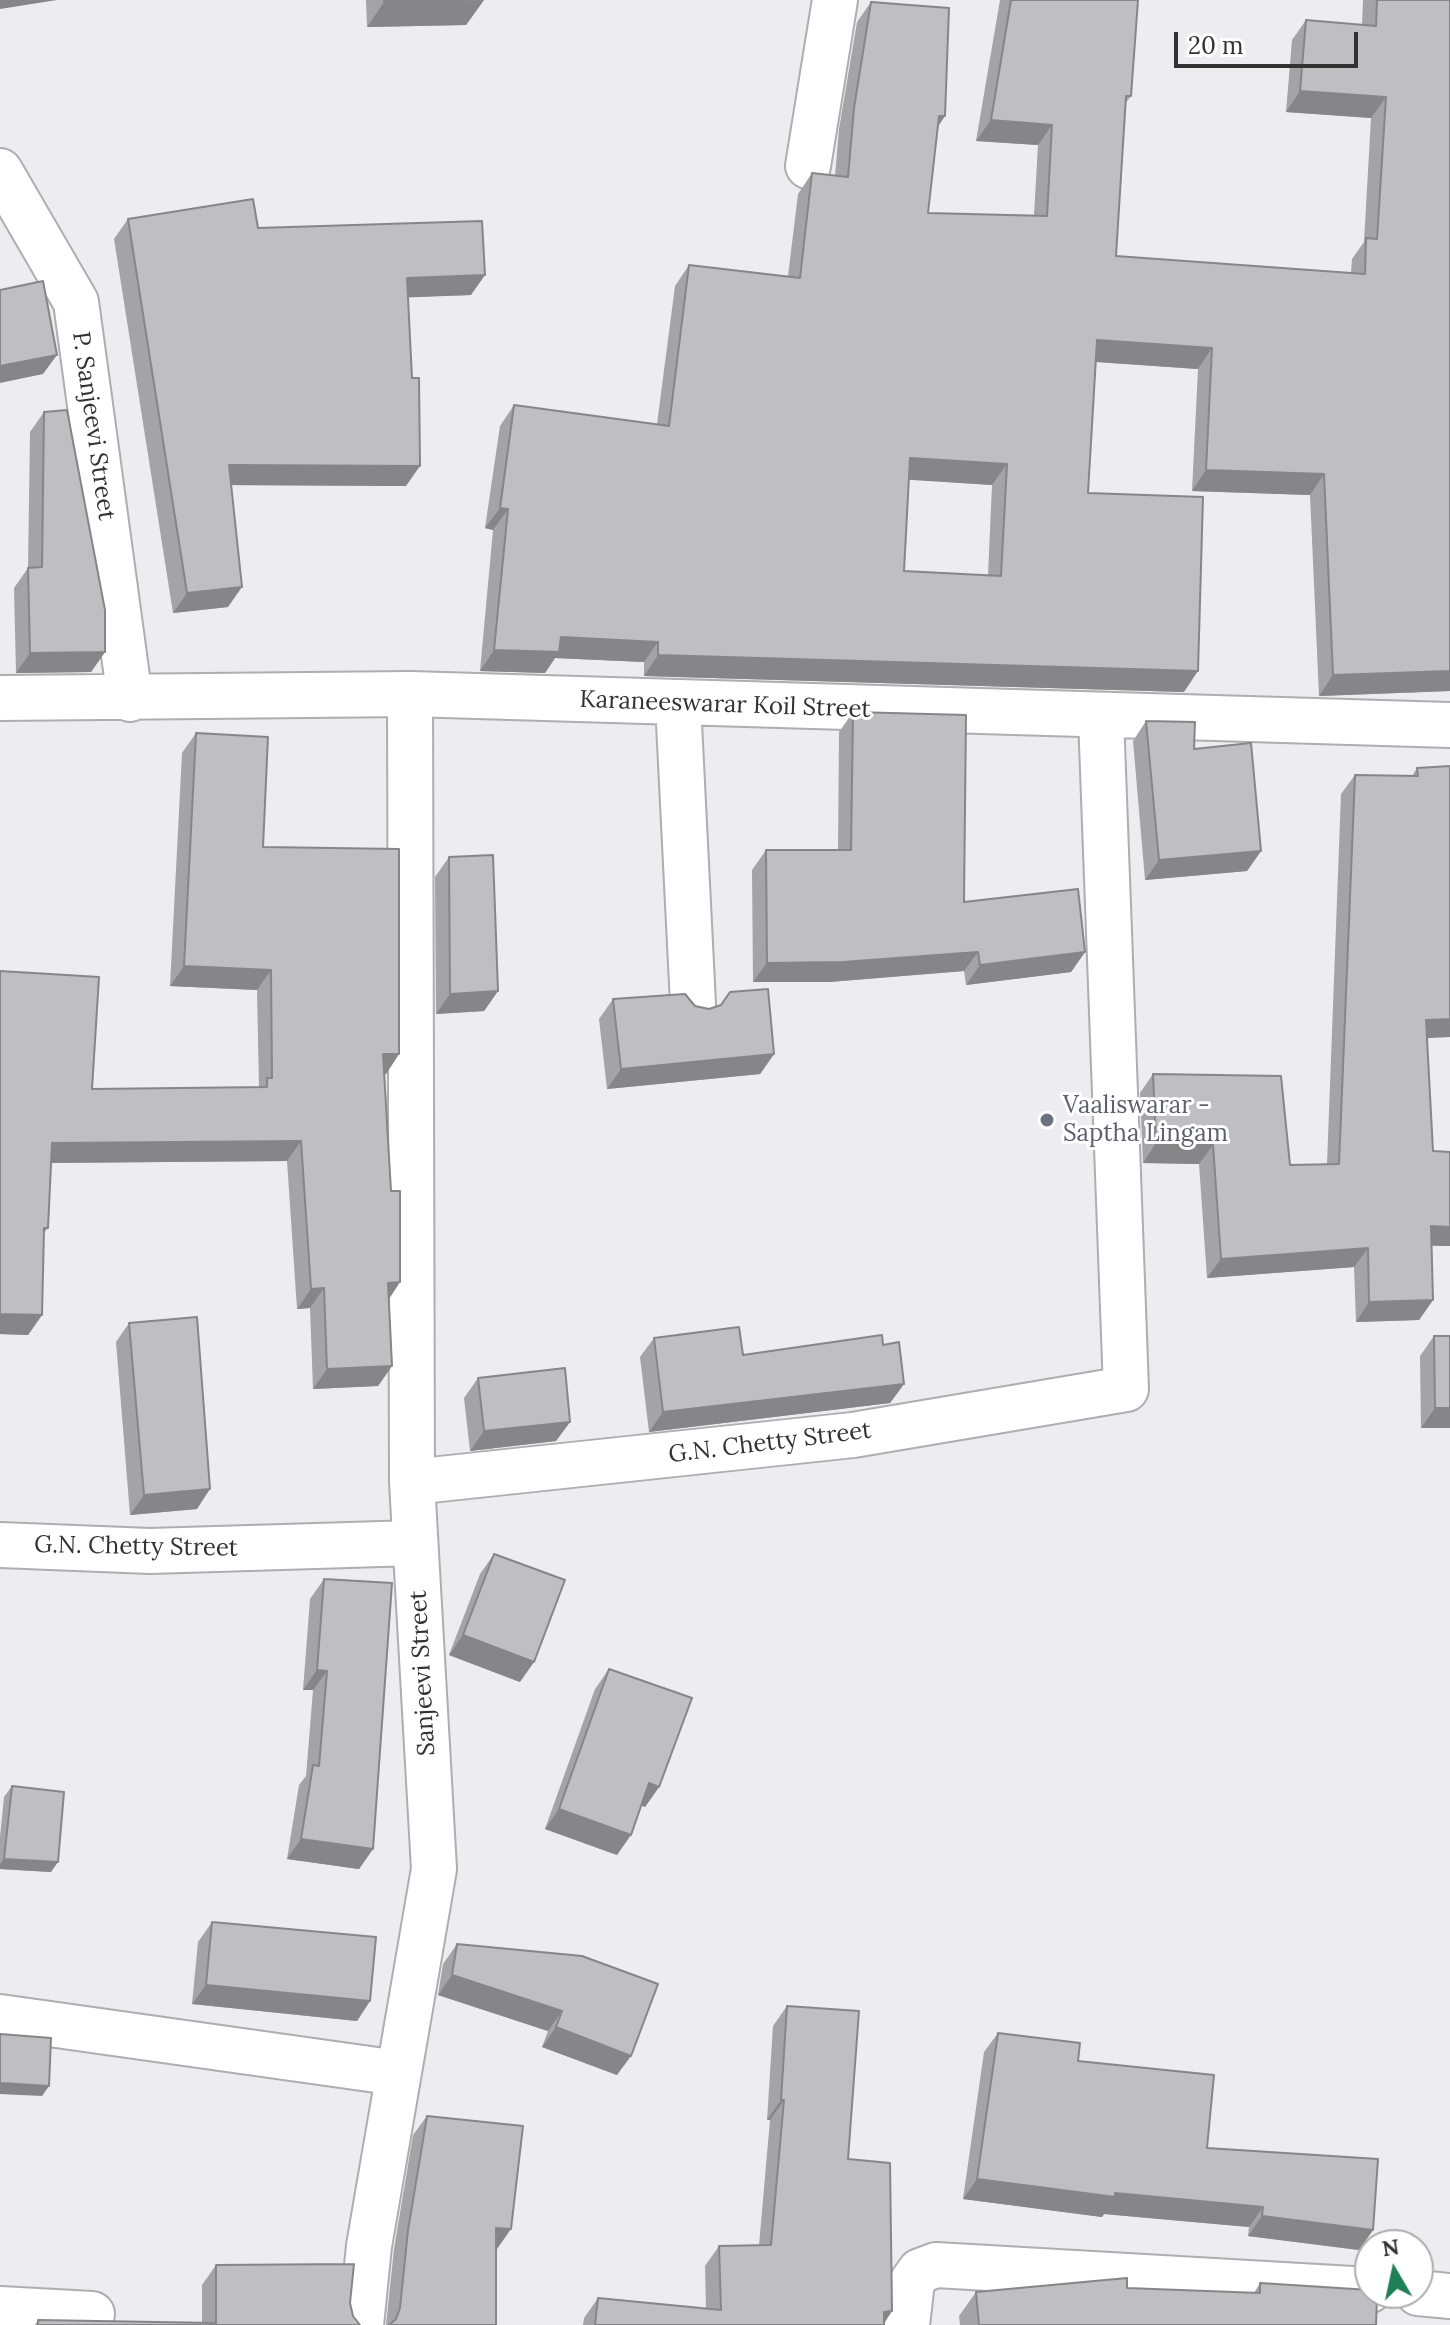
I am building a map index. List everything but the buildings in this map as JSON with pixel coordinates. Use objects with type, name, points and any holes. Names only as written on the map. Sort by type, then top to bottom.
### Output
[{"type":"street","points":[[808,166],[835,0]]},
{"type":"street","name":"P. Sanjeevi Street","points":[[0,171],[76,302],[130,699]]},
{"type":"street","name":"Karaneeswarar Koil Street","points":[[0,698],[410,694],[1101,717],[1450,725]]},
{"type":"street","name":"Sanjeevi Street","points":[[361,2325],[369,2246],[434,1869],[412,1482],[410,694]]},
{"type":"street","points":[[678,703],[693,1004]]},
{"type":"street","name":"G.N. Chetty Street","points":[[412,1482],[853,1435],[1126,1389],[1101,717]]},
{"type":"street","name":"G.N. Chetty Street","points":[[0,1545],[150,1551],[415,1543]]},
{"type":"street","points":[[0,2017],[398,2073]]},
{"type":"street","points":[[907,2325],[912,2282],[920,2271],[936,2265],[1354,2289]]},
{"type":"street","points":[[0,2309],[92,2314]]},
{"type":"place","name":"Vaaliswarar - Saptha Lingam","points":[[1047,1120]]}]
